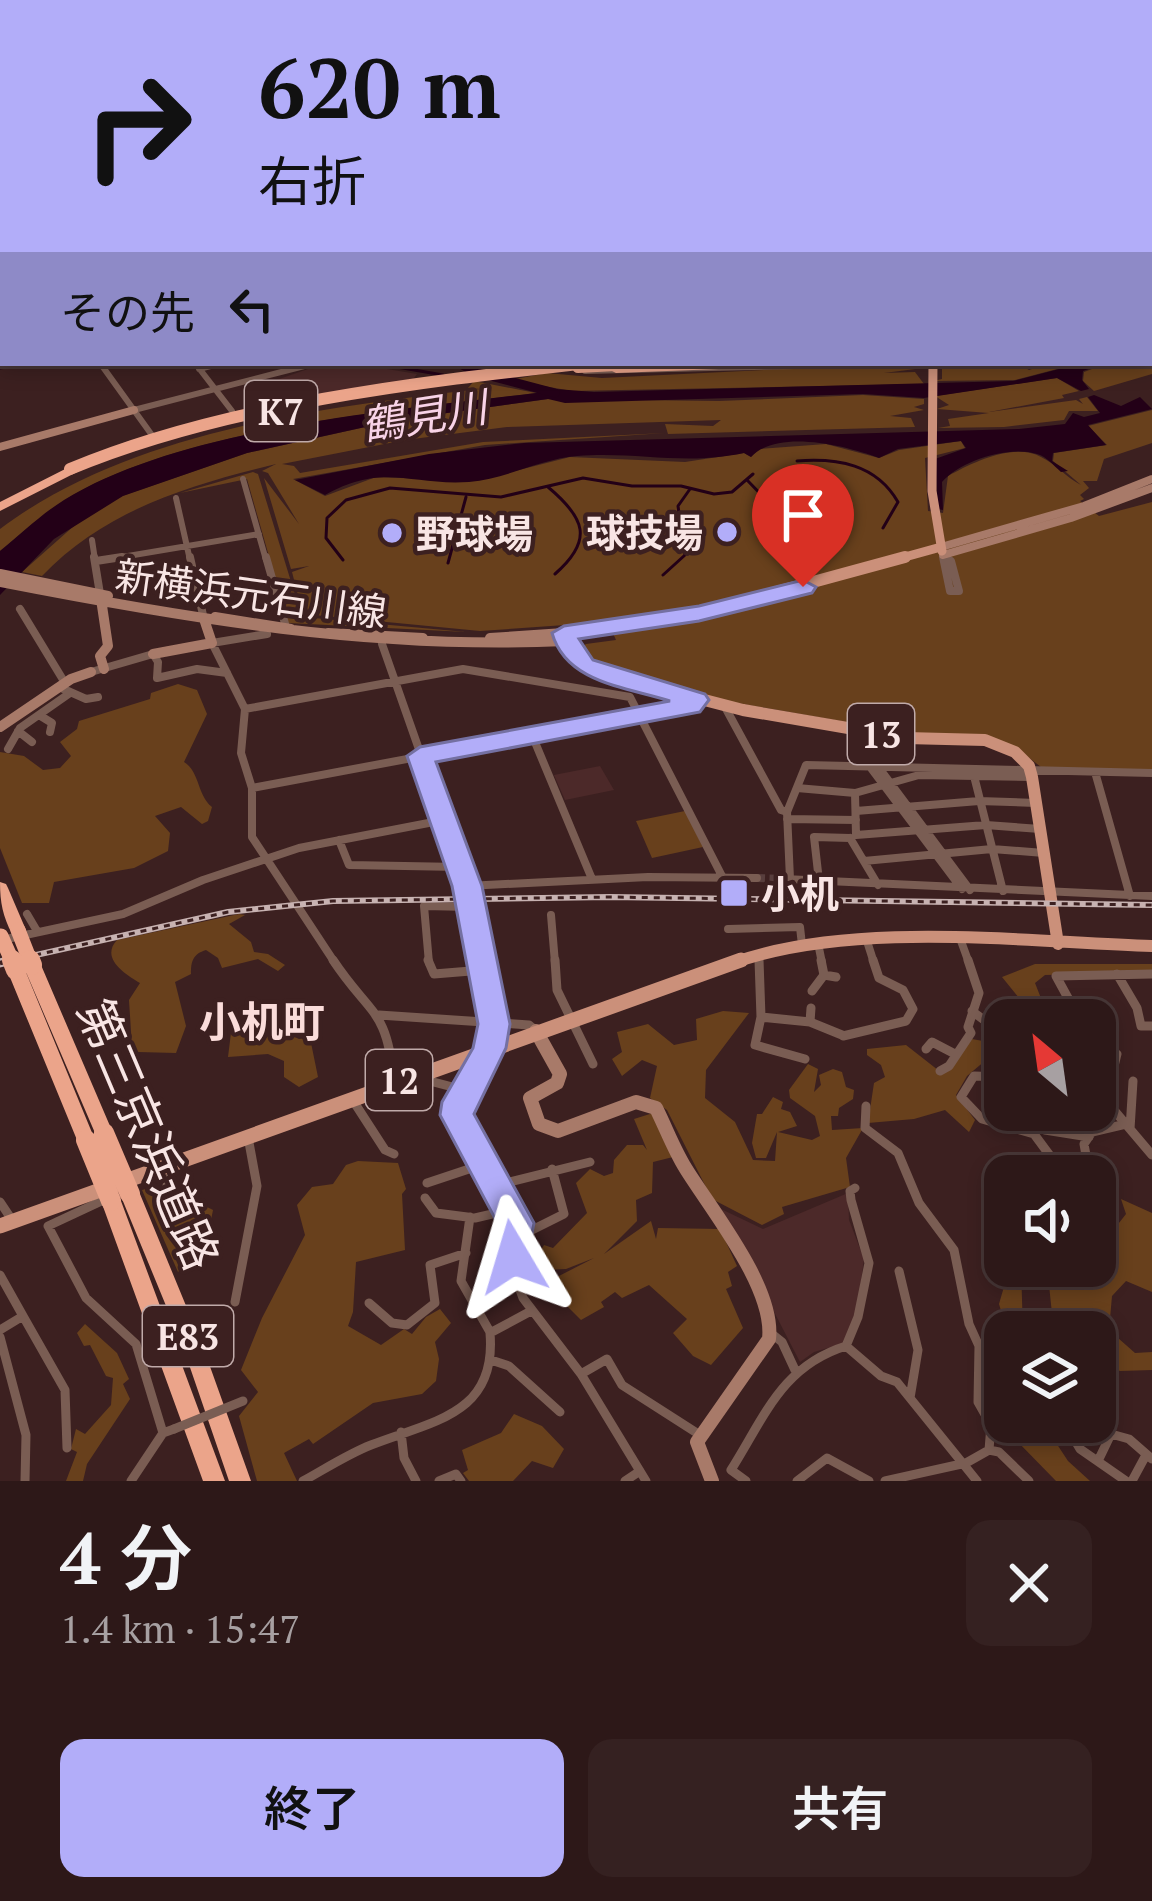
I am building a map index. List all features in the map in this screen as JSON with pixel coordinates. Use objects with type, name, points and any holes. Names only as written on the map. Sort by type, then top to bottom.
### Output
[{"type":"highway","points":[[496,374],[545,366]]},
{"type":"highway","name":"K7","points":[[0,509],[70,469],[229,421],[563,366]]},
{"type":"highway","name":"K7","points":[[496,374],[578,366]]},
{"type":"highway","points":[[496,374],[607,366]]},
{"type":"highway","points":[[608,366],[635,370],[725,366]]},
{"type":"highway","points":[[610,366],[673,366]]},
{"type":"highway","name":"第三京浜道路","points":[[0,888],[9,931],[118,1193],[214,1481]]},
{"type":"highway","name":"第三京浜道路","points":[[118,1193],[193,1347],[240,1481]]},
{"type":"main road","points":[[565,637],[723,616],[942,551],[932,491],[935,366]]},
{"type":"main road","name":"13","points":[[565,637],[573,656],[592,670],[725,707],[905,738],[986,740],[1015,752],[1031,774]]},
{"type":"main road","points":[[1031,774],[1058,944]]},
{"type":"main road","name":"12","points":[[6,1224],[118,1193],[171,1165],[351,1097],[759,954],[866,938],[1152,946]]},
{"type":"street","points":[[102,366],[154,438]]},
{"type":"street","points":[[197,366],[232,412]]},
{"type":"street","points":[[0,447],[287,366]]},
{"type":"street","points":[[574,366],[602,374],[827,366]]},
{"type":"street","points":[[243,479],[286,628]]},
{"type":"street","points":[[942,551],[1147,485]]},
{"type":"street","points":[[176,498],[204,619],[245,709],[241,753],[252,788],[248,818],[252,837],[352,988],[379,1016],[390,1039],[394,1082]]},
{"type":"street","points":[[96,561],[260,535]]},
{"type":"street","points":[[92,540],[109,646],[100,656],[98,670]]},
{"type":"street","points":[[942,551],[951,561],[958,591],[950,592],[942,551]]},
{"type":"street","name":"新横浜元石川線","points":[[0,578],[267,634],[467,646],[565,637]]},
{"type":"street","points":[[20,609],[64,687],[86,699],[98,697]]},
{"type":"street","name":"新横浜元石川線","points":[[204,619],[423,638],[565,637]]},
{"type":"street","points":[[0,727],[98,670],[154,654],[267,634]]},
{"type":"street","points":[[382,644],[467,886],[494,1024],[490,1048],[457,1115],[510,1210],[518,1237],[512,1268],[531,1311],[580,1374],[643,1476],[625,1481]]},
{"type":"street","points":[[154,654],[157,678],[197,669],[228,673]]},
{"type":"street","points":[[245,709],[463,669],[630,697],[723,878]]},
{"type":"street","points":[[8,749],[18,731],[40,716],[64,687]]},
{"type":"street","points":[[252,788],[690,706],[696,700]]},
{"type":"street","points":[[725,707],[787,815],[856,816],[979,801],[1036,803]]},
{"type":"street","points":[[27,708],[53,726],[50,732]]},
{"type":"street","points":[[18,731],[32,742]]},
{"type":"street","points":[[532,735],[592,880]]},
{"type":"street","points":[[1031,774],[806,765],[787,815],[787,879],[1152,896]]},
{"type":"street","points":[[874,767],[966,889]]},
{"type":"street","points":[[1095,772],[1130,896]]},
{"type":"street","points":[[797,788],[855,793],[920,775],[1152,773]]},
{"type":"street","points":[[974,776],[1004,891]]},
{"type":"street","points":[[855,793],[853,836],[878,885]]},
{"type":"street","points":[[9,931],[38,932],[123,914],[298,848],[444,820]]},
{"type":"street","points":[[819,881],[814,837],[986,825],[1040,829]]},
{"type":"street","points":[[339,840],[349,865],[460,867]]},
{"type":"street","points":[[864,861],[992,849],[1044,854]]},
{"type":"street","points":[[467,886],[757,878]]},
{"type":"street","points":[[470,907],[424,906],[429,968],[434,974],[483,970]]},
{"type":"street","points":[[551,915],[556,986],[593,1064]]},
{"type":"street","points":[[728,928],[800,927],[830,976],[812,991]]},
{"type":"street","points":[[9,931],[38,932]]},
{"type":"street","points":[[761,1017],[809,1022],[844,1037],[906,1021],[913,1009],[903,990],[879,978],[866,938]]},
{"type":"street","points":[[940,1071],[971,1034],[979,993],[962,941]]},
{"type":"street","points":[[759,954],[761,1017],[755,1045],[805,1059]]},
{"type":"street","points":[[1117,974],[1137,1008],[1141,1026],[1152,1027]]},
{"type":"street","points":[[1069,999],[1056,976],[1152,974]]},
{"type":"street","points":[[809,1022],[811,1008]]},
{"type":"street","points":[[972,1011],[984,1020]]},
{"type":"street","points":[[379,1016],[529,1025],[560,1074],[557,1083],[530,1098],[539,1124],[558,1131],[637,1102],[656,1108],[684,1166],[725,1225],[771,1321],[772,1334],[700,1435],[698,1455],[711,1479],[730,1476],[746,1481]]},
{"type":"street","points":[[926,1049],[932,1042],[956,1054]]},
{"type":"street","points":[[1116,1058],[1117,1054]]},
{"type":"street","points":[[414,1074],[423,1082],[468,1090]]},
{"type":"street","points":[[984,1076],[974,1076],[962,1096],[984,1119]]},
{"type":"street","points":[[1128,1126],[1133,1082]]},
{"type":"street","points":[[351,1097],[385,1150],[394,1154]]},
{"type":"street","points":[[866,1106],[865,1128],[898,1154],[909,1170],[919,1203],[954,1250],[969,1324],[979,1346],[978,1402],[992,1425],[989,1450]]},
{"type":"street","points":[[1116,1112],[1152,1155]]},
{"type":"street","points":[[1036,1131],[1089,1137],[1128,1126]]},
{"type":"street","points":[[1040,1132],[1051,1157],[1087,1161],[1084,1144],[1089,1137]]},
{"type":"street","points":[[235,1302],[257,1186],[248,1136]]},
{"type":"street","points":[[497,1185],[590,1162]]},
{"type":"street","points":[[171,1165],[173,1174],[166,1191],[173,1209]]},
{"type":"street","points":[[427,1184],[484,1165]]},
{"type":"street","points":[[518,1237],[564,1214],[552,1169]]},
{"type":"street","points":[[730,1476],[795,1370],[817,1355],[846,1346],[859,1328],[870,1263],[852,1222],[850,1192],[855,1188]]},
{"type":"street","points":[[118,1193],[47,1226],[86,1298],[136,1344],[168,1431]]},
{"type":"street","points":[[425,1198],[436,1213],[470,1216],[510,1210]]},
{"type":"street","points":[[0,1202],[6,1224]]},
{"type":"street","points":[[303,1481],[327,1464],[455,1415],[472,1401],[490,1360],[490,1333],[461,1281],[470,1216]]},
{"type":"street","points":[[369,1303],[392,1323],[406,1325],[435,1303],[430,1264],[466,1253]]},
{"type":"street","points":[[899,1271],[917,1348],[910,1398]]},
{"type":"street","points":[[0,1275],[35,1343],[54,1361],[72,1409],[67,1448]]},
{"type":"street","points":[[490,1333],[531,1311]]},
{"type":"street","points":[[23,1316],[0,1333],[26,1435],[25,1481]]},
{"type":"street","points":[[772,1334],[782,1342],[795,1370]]},
{"type":"street","points":[[846,1346],[910,1398],[977,1481]]},
{"type":"street","points":[[580,1374],[607,1359],[622,1385],[700,1435]]},
{"type":"street","points":[[490,1360],[509,1366],[560,1412]]},
{"type":"street","points":[[131,1481],[168,1431],[243,1401]]},
{"type":"street","points":[[401,1432],[404,1459],[416,1481]]},
{"type":"street","points":[[1076,1443],[1080,1449],[1098,1461],[1129,1481],[1149,1457],[1137,1443],[1116,1433],[1111,1434],[1098,1461]]},
{"type":"street","points":[[885,1481],[966,1463],[989,1450],[999,1452],[1029,1481]]},
{"type":"street","points":[[797,1481],[827,1458],[869,1481]]},
{"type":"street","points":[[439,1481],[456,1474],[461,1481]]},
{"type":"shaded area","points":[[316,366],[369,366],[417,374],[408,386],[280,402],[265,384]]},
{"type":"shaded area","points":[[884,366],[923,368],[884,373],[915,372],[924,384],[572,391],[510,380],[547,373],[602,378]]},
{"type":"shaded area","points":[[1069,366],[1015,380],[934,381],[942,379],[942,369]]},
{"type":"shaded area","points":[[1100,366],[1152,366],[1152,374],[1094,391],[1083,381],[1084,372]]},
{"type":"shaded area","points":[[1057,378],[1079,391],[989,412],[1076,400],[1083,404],[1079,399],[1087,397],[1098,411],[1069,411],[1064,420],[1004,427],[938,428],[950,426],[948,419],[989,413],[937,409],[949,405],[935,396]]},
{"type":"shaded area","points":[[474,381],[536,393],[307,423],[190,449],[88,487],[0,551],[0,529],[52,496],[168,446],[294,415],[481,389],[468,388]]},
{"type":"shaded area","points":[[863,395],[924,399],[924,404],[914,407],[924,410],[890,416],[911,418],[915,427],[668,434],[665,424],[713,426],[721,420],[507,427],[405,440],[282,464],[300,473],[483,442],[665,433],[485,445],[293,479],[325,496],[376,477],[476,481],[570,457],[685,462],[826,444],[879,458],[899,450],[961,441],[965,448],[925,458],[928,511],[943,513],[948,476],[1006,453],[1041,457],[1081,485],[1053,461],[1054,453],[1107,445],[1088,426],[1152,410],[1152,443],[1104,459],[1097,481],[1083,481],[1089,488],[1080,501],[1099,516],[1152,502],[1152,771],[1041,767],[1015,747],[982,734],[920,735],[692,695],[594,665],[578,651],[586,644],[616,640],[608,622],[480,631],[314,615],[300,603],[292,572],[309,566],[291,569],[264,478],[299,524],[268,473],[262,471],[276,464],[150,503],[93,534],[42,576],[22,572],[84,517],[122,496],[247,453],[397,420],[548,399],[719,401]]},
{"type":"shaded area","points":[[258,474],[300,611],[314,618],[466,632],[288,623],[247,479],[180,493]]},
{"type":"shaded area","points":[[178,684],[197,690],[207,714],[184,762],[212,807],[208,821],[202,824],[181,807],[155,816],[170,833],[168,851],[134,868],[54,882],[49,903],[22,903],[0,848],[0,752],[24,756],[43,770],[60,768],[71,756],[60,742],[77,729],[79,721],[150,699],[151,693]]},
{"type":"shaded area","points":[[600,766],[614,790],[565,800],[554,775]]},
{"type":"shaded area","points":[[685,811],[703,847],[652,858],[636,821]]},
{"type":"shaded area","points":[[245,915],[229,924],[251,942],[254,952],[285,965],[278,971],[258,959],[222,968],[218,958],[206,950],[198,954],[191,974],[175,982],[186,1026],[176,1053],[138,1052],[132,1047],[129,1000],[140,983],[113,959],[117,940]]},
{"type":"shaded area","points":[[1035,964],[1152,964],[1152,972],[1045,975],[1035,983],[1041,999],[1019,999],[1002,977]]},
{"type":"shaded area","points":[[723,1011],[749,1013],[706,1070],[705,1098],[735,1122],[753,1160],[775,1161],[777,1132],[766,1158],[756,1158],[752,1143],[757,1114],[762,1114],[773,1097],[783,1102],[781,1109],[790,1112],[797,1126],[778,1132],[812,1140],[820,1136],[815,1116],[790,1098],[789,1090],[808,1064],[818,1069],[814,1092],[821,1085],[819,1075],[833,1069],[842,1072],[846,1087],[854,1090],[853,1099],[839,1108],[838,1116],[831,1116],[832,1130],[863,1128],[846,1158],[850,1187],[782,1207],[784,1214],[762,1225],[712,1199],[667,1110],[650,1098],[657,1066],[642,1060],[622,1076],[612,1059],[622,1052],[617,1032],[648,1024],[674,1045],[697,1040],[696,1019]]},
{"type":"shaded area","points":[[237,1022],[310,1038],[318,1077],[299,1087],[284,1077],[284,1061],[268,1054],[228,1057],[232,1025]]},
{"type":"shaded area","points":[[972,1039],[984,1041],[984,1062],[967,1076],[956,1095],[975,1120],[969,1132],[945,1110],[914,1119],[868,1123],[874,1083],[885,1077],[867,1049],[906,1045],[943,1074]]},
{"type":"shaded area","points":[[653,1113],[673,1157],[653,1162],[652,1193],[636,1200],[637,1221],[604,1254],[651,1221],[656,1239],[658,1228],[720,1229],[737,1266],[728,1272],[732,1286],[726,1289],[743,1328],[711,1365],[693,1356],[673,1333],[687,1319],[649,1285],[622,1298],[615,1292],[601,1302],[604,1307],[581,1320],[564,1303],[568,1295],[557,1277],[594,1258],[566,1269],[545,1270],[535,1261],[544,1245],[553,1248],[587,1213],[576,1183],[590,1169],[604,1176],[613,1173],[614,1160],[627,1145],[643,1145],[647,1150],[634,1119]]},
{"type":"shaded area","points":[[398,1163],[406,1189],[402,1194],[405,1250],[356,1262],[348,1326],[381,1345],[404,1329],[412,1334],[440,1309],[451,1323],[435,1342],[436,1381],[422,1394],[373,1403],[313,1444],[309,1439],[284,1453],[297,1481],[257,1481],[239,1416],[258,1392],[241,1370],[305,1235],[297,1205],[312,1187],[333,1184],[346,1165]]},
{"type":"shaded area","points":[[142,1190],[157,1190],[177,1222],[205,1206],[213,1210],[206,1245],[178,1272]]},
{"type":"shaded area","points":[[848,1193],[849,1220],[864,1259],[855,1326],[845,1343],[814,1352],[800,1362],[721,1209],[763,1229]]},
{"type":"shaded area","points":[[1121,1199],[1152,1213],[1152,1292],[1126,1281],[1112,1296],[1111,1311],[1052,1311],[1049,1287],[1116,1287],[1116,1227],[1126,1214]]},
{"type":"shaded area","points":[[1004,1287],[1022,1287],[1022,1311],[1001,1311]]},
{"type":"shaded area","points":[[85,1324],[117,1353],[129,1379],[123,1384],[130,1399],[87,1464],[83,1481],[66,1481],[77,1452],[71,1449],[76,1429],[85,1434],[111,1405],[113,1378],[106,1376],[90,1345],[84,1346],[77,1333]]},
{"type":"shaded area","points":[[1116,1336],[1135,1353],[1152,1352],[1152,1370],[1116,1369]]},
{"type":"shaded area","points":[[514,1414],[542,1426],[564,1449],[553,1468],[532,1461],[513,1481],[469,1481],[463,1473],[468,1470],[462,1450],[501,1433]]},
{"type":"shaded area","points":[[1019,1443],[1056,1443],[1090,1481],[1056,1481]]},
{"type":"water","name":"鶴見川","points":[[1070,366],[1097,366],[1083,371],[1082,380],[1089,389],[1081,391],[1057,378],[924,398],[863,394],[565,403],[548,399],[397,420],[247,453],[123,496],[54,539],[0,595],[0,551],[64,500],[113,475],[169,455],[292,425],[536,393],[543,388],[594,392],[1013,381]]},
{"type":"water","points":[[1088,397],[1121,406],[1140,397],[1152,409],[1088,425],[1106,445],[1053,453],[1052,461],[1068,471],[1061,472],[1044,457],[1026,452],[999,453],[973,462],[942,482],[943,510],[938,509],[935,459],[966,448],[961,441],[898,449],[879,458],[812,442],[777,444],[751,457],[744,453],[701,458],[577,456],[483,480],[381,477],[325,495],[295,480],[429,454],[524,443],[1019,429],[1065,424],[1073,413],[1084,417],[1100,413]]},
{"type":"waterway","points":[[0,368],[10,366]]},
{"type":"waterway","name":"鶴見川","points":[[391,366],[443,375]]},
{"type":"waterway","name":"鶴見川","points":[[464,366],[555,393]]},
{"type":"waterway","points":[[797,461],[855,466],[879,479],[898,502],[883,528]]},
{"type":"waterway","points":[[343,560],[326,538],[327,518],[346,500],[390,488],[501,497],[583,478],[632,486],[681,486],[714,494],[732,492],[753,474]]},
{"type":"waterway","points":[[747,480],[779,513],[788,555]]},
{"type":"waterway","points":[[548,487],[570,509],[580,529],[576,550],[555,574]]},
{"type":"waterway","points":[[663,575],[685,555],[678,506],[690,489]]},
{"type":"waterway","points":[[448,563],[466,497]]},
{"type":"tunnel","points":[[757,878],[784,879]]},
{"type":"railway","points":[[12,960],[0,963],[228,912],[333,901],[610,897],[1152,905]]},
{"type":"place","name":"球技場","points":[[727,532]]},
{"type":"place","name":"野球場","points":[[392,533]]},
{"type":"place","name":"小机","points":[[734,893]]},
{"type":"district","name":"小机町","points":[[262,1021]]},
{"type":"route","points":[[513,1257],[518,1228],[457,1115],[459,1102],[490,1048],[494,1024],[467,886],[420,756],[690,706],[696,700],[584,666],[570,651],[564,633],[699,613],[803,587]]}]
